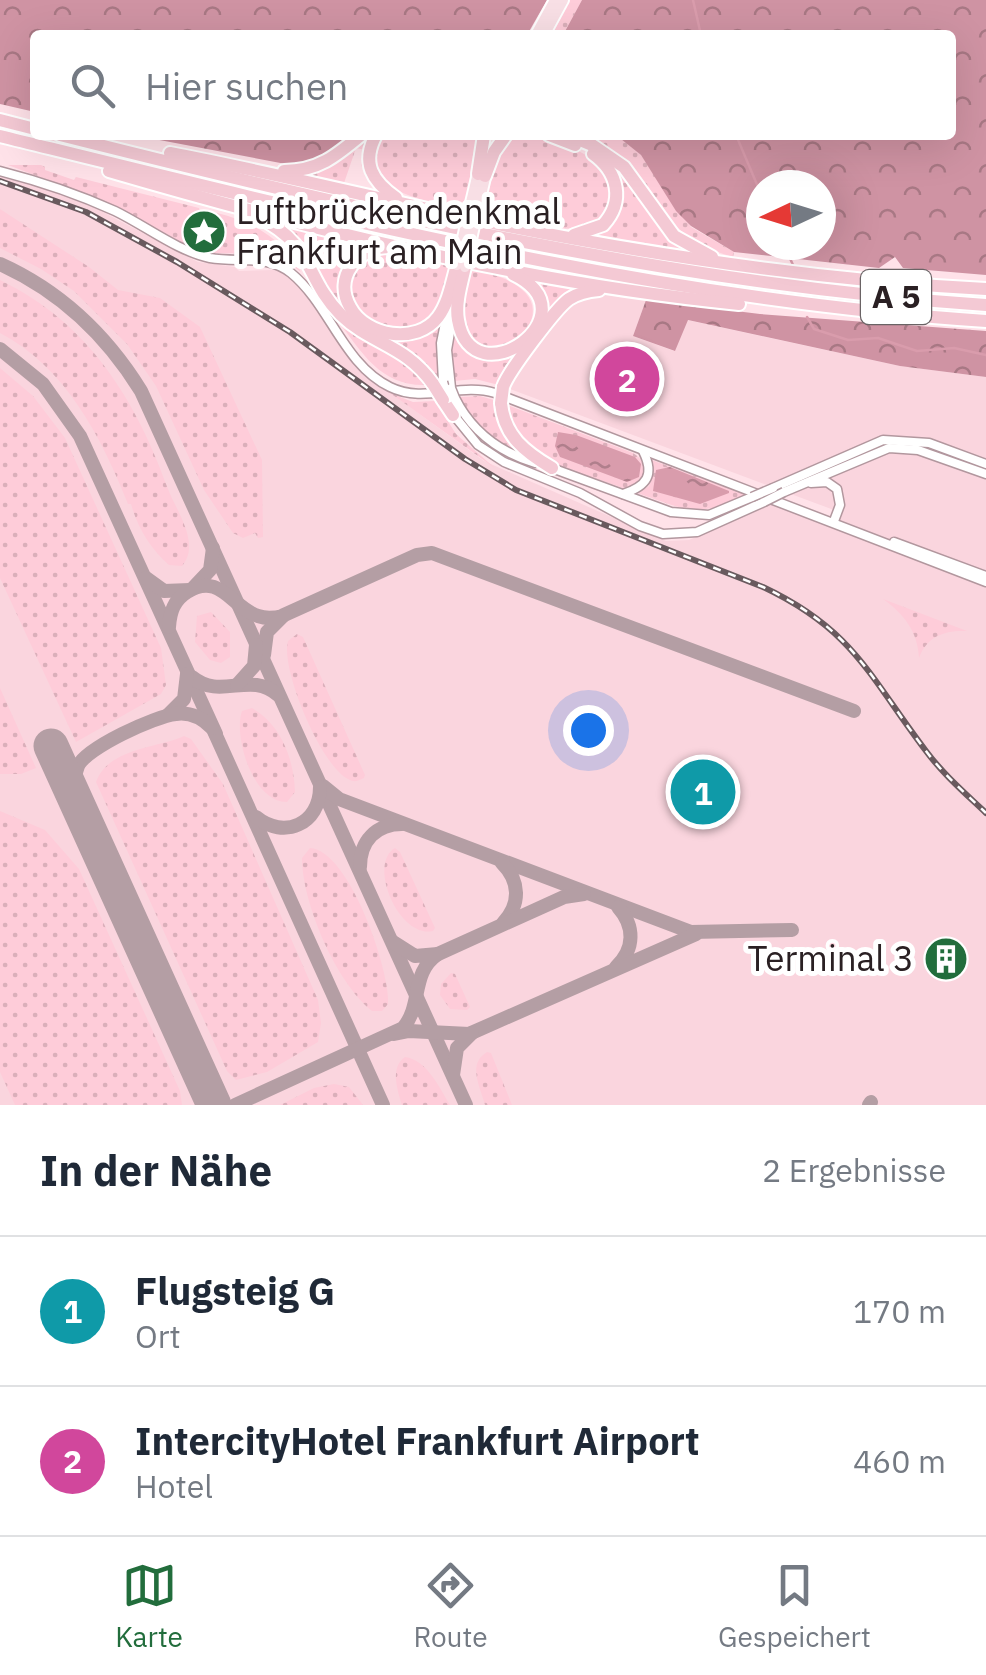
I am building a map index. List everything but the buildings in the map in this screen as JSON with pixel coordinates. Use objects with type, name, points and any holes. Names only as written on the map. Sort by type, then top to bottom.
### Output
[{"type":"highway","points":[[0,120],[30,128]]},
{"type":"highway","name":"A 5","points":[[0,136],[480,250],[658,283],[812,304],[986,321]]},
{"type":"highway","name":"A 5","points":[[80,140],[447,227],[592,255],[795,288],[983,305]]},
{"type":"highway","points":[[84,141],[276,170],[308,169],[333,159],[355,140]]},
{"type":"highway","points":[[374,140],[369,152],[370,173],[381,187],[406,204]]},
{"type":"highway","points":[[482,175],[489,140]]},
{"type":"highway","points":[[482,175],[501,140]]},
{"type":"highway","points":[[548,234],[576,235],[596,230],[610,218],[617,196],[614,179],[603,162],[562,140]]},
{"type":"highway","points":[[579,140],[624,166],[674,236],[702,252],[744,266]]},
{"type":"highway","points":[[47,148],[102,170],[232,206],[414,249],[521,278],[538,300],[537,327],[515,350],[486,352],[474,346],[462,332],[458,307],[465,264]]},
{"type":"highway","points":[[233,165],[548,234],[744,266],[986,290]]},
{"type":"highway","points":[[232,206],[282,231],[302,251],[341,315],[399,349],[442,382],[454,415]]},
{"type":"highway","points":[[414,249],[377,247],[351,265],[345,282],[347,300],[354,314],[374,328],[405,334],[429,326],[446,304],[465,264]]},
{"type":"highway","points":[[465,264],[627,290],[757,305],[812,304]]},
{"type":"highway","points":[[552,468],[516,442],[501,403],[503,387],[514,364],[568,300],[586,292],[627,290]]},
{"type":"main road","points":[[542,30],[555,0]]},
{"type":"main road","points":[[543,30],[563,0]]},
{"type":"main road","points":[[465,264],[482,175]]},
{"type":"street","points":[[0,171],[90,200],[197,254],[282,267],[301,283],[360,364],[391,388],[422,394],[468,388],[484,390],[986,579]]},
{"type":"street","points":[[442,382],[441,343],[465,264]]},
{"type":"street","points":[[448,399],[496,446],[671,512],[697,516],[717,513],[883,440],[918,441],[986,464]]},
{"type":"street","points":[[454,415],[478,445],[504,462],[580,493],[640,526],[663,534],[697,532],[889,448],[918,450],[986,474]]},
{"type":"street","points":[[623,494],[638,489],[649,477],[643,451]]},
{"type":"street","points":[[802,485],[829,483],[838,490],[840,501],[834,522]]},
{"type":"street","points":[[818,516],[832,512],[840,501]]},
{"type":"shaded area","points":[[568,0],[582,0],[566,30],[552,30]]},
{"type":"shaded area","points":[[359,140],[373,140],[371,183],[361,165],[365,150],[356,148],[343,186],[294,175],[329,167]]},
{"type":"shaded area","points":[[380,140],[477,140],[464,209],[398,190],[377,169]]},
{"type":"shaded area","points":[[548,140],[596,162],[604,170],[610,190],[599,218],[580,227],[556,228],[480,213],[488,181],[507,142]]},
{"type":"shaded area","points":[[594,140],[623,140],[629,144],[641,155],[691,227],[734,252],[733,257],[684,233],[629,166]]},
{"type":"shaded area","points":[[609,160],[631,183],[666,234],[708,259],[591,237],[617,213],[618,195]]},
{"type":"shaded area","points":[[8,165],[41,165],[74,180],[76,177],[199,208],[203,219],[210,222],[217,213],[230,217],[276,241],[301,272],[267,256],[206,252],[205,244],[197,242],[190,247],[116,206]]},
{"type":"shaded area","points":[[0,175],[78,199],[198,262],[235,267],[239,271],[284,273],[298,285],[356,365],[484,461],[666,541],[689,540],[775,503],[837,528],[842,513],[507,388],[557,316],[573,302],[602,294],[646,300],[633,336],[674,351],[687,320],[900,366],[986,377],[986,1105],[0,1105]]},
{"type":"shaded area","points":[[0,209],[118,290],[160,298],[200,327],[262,460],[263,537],[258,538],[255,533],[243,538],[233,533],[204,490],[156,386],[127,344],[74,291],[0,248]]},
{"type":"shaded area","points":[[277,222],[379,245],[352,258],[347,307],[394,337],[442,316],[437,349],[440,383],[415,355],[344,312],[326,287],[306,246]]},
{"type":"shaded area","points":[[386,252],[452,264],[440,304],[424,324],[402,330],[379,325],[353,302],[349,279],[362,260]]},
{"type":"shaded area","points":[[468,267],[511,282],[530,300],[533,311],[529,325],[518,341],[496,346],[481,345],[471,339],[464,315]]},
{"type":"shaded area","points":[[0,280],[59,318],[84,342],[124,395],[185,528],[189,548],[182,566],[169,565],[146,538],[93,429],[62,384],[44,364],[0,333]]},
{"type":"shaded area","points":[[527,280],[589,288],[550,316]]},
{"type":"shaded area","points":[[338,321],[410,368],[425,385],[384,374],[364,356]]},
{"type":"shaded area","points":[[454,323],[465,345],[513,357],[505,366],[499,385],[475,379],[454,381],[450,353]]},
{"type":"shaded area","points":[[0,368],[33,396],[65,438],[161,648],[166,685],[161,694],[76,742],[0,578]]},
{"type":"shaded area","points":[[390,393],[413,402],[435,401],[456,434],[496,469]]},
{"type":"shaded area","points":[[480,396],[497,401],[502,429],[521,454],[485,432],[460,397]]},
{"type":"shaded area","points":[[505,404],[633,453],[644,466],[641,483],[626,489],[569,469],[536,452],[512,424]]},
{"type":"shaded area","points":[[649,459],[747,495],[716,507],[692,509],[637,493],[649,486],[653,470]]},
{"type":"shaded area","points":[[883,599],[967,631],[938,636],[927,644],[919,658],[908,624]]},
{"type":"shaded area","points":[[211,612],[230,632],[230,657],[221,663],[210,660],[195,642],[197,616]]},
{"type":"shaded area","points":[[297,634],[303,637],[365,775],[358,781],[337,770],[305,715],[287,654],[288,641]]},
{"type":"shaded area","points":[[0,688],[36,768],[21,774],[0,774]]},
{"type":"shaded area","points":[[252,708],[279,734],[289,756],[295,792],[287,802],[264,792],[248,766],[240,722],[242,711]]},
{"type":"shaded area","points":[[184,736],[191,739],[223,784],[318,1000],[318,1042],[267,1072],[236,1080],[227,1071],[96,782],[111,762],[122,756]]},
{"type":"shaded area","points":[[0,811],[45,830],[79,869],[180,1091],[182,1105],[15,1105],[0,1072]]},
{"type":"shaded area","points":[[310,848],[325,854],[339,868],[364,914],[387,988],[388,1004],[382,1011],[372,1011],[359,998],[324,941],[304,876],[302,858]]},
{"type":"shaded area","points":[[395,848],[435,928],[433,931],[409,924],[391,899],[384,869],[387,856]]},
{"type":"shaded area","points":[[451,973],[455,974],[470,1007],[467,1010],[450,1009],[440,995],[441,984]]},
{"type":"shaded area","points":[[487,1052],[491,1053],[512,1105],[485,1105],[476,1069]]},
{"type":"shaded area","points":[[405,1057],[426,1069],[450,1105],[402,1105],[396,1072]]},
{"type":"shaded area","points":[[334,1084],[349,1087],[363,1105],[280,1105],[314,1088]]},
{"type":"green space","points":[[0,0],[547,0],[530,30],[30,30],[30,111],[0,104]]},
{"type":"green space","points":[[582,0],[986,0],[986,275],[903,268],[895,257],[879,268],[806,260],[836,260],[836,170],[746,170],[746,253],[734,252],[691,226],[676,211],[641,155],[622,140],[956,140],[956,30],[566,30]]},
{"type":"green space","points":[[159,140],[343,140],[319,160],[291,165]]},
{"type":"green space","points":[[646,300],[760,314],[986,331],[986,377],[900,366],[688,320],[675,351],[633,336]]},
{"type":"water","points":[[558,432],[635,457],[641,464],[639,477],[627,482],[560,457],[555,446]]},
{"type":"water","points":[[670,467],[729,493],[700,504],[653,491],[656,470]]},
{"type":"waterway","points":[[693,0],[700,30]]},
{"type":"waterway","points":[[738,140],[751,170]]},
{"type":"waterway","points":[[791,260],[793,265]]},
{"type":"waterway","points":[[807,317],[814,329],[848,340],[878,338],[917,351],[954,348],[986,355]]},
{"type":"taxiway","points":[[0,264],[43,288],[80,317],[113,352],[141,391],[466,1105]]},
{"type":"taxiway","points":[[0,349],[43,384],[80,436],[216,734]]},
{"type":"taxiway","points":[[193,588],[210,570],[213,548]]},
{"type":"taxiway","points":[[264,655],[267,632],[284,615],[417,555],[432,553],[854,711]]},
{"type":"taxiway","points":[[146,578],[164,591],[190,590]]},
{"type":"taxiway","points":[[169,627],[172,611],[183,595],[208,586],[258,616],[283,616]]},
{"type":"taxiway","points":[[237,685],[254,666],[256,645]]},
{"type":"taxiway","points":[[168,715],[184,699],[187,674]]},
{"type":"taxiway","points":[[192,677],[214,686],[257,685],[278,695]]},
{"type":"taxiway","points":[[79,806],[75,791],[78,766],[107,742],[176,714],[195,716],[212,728]]},
{"type":"taxiway","points":[[213,729],[383,1105]]},
{"type":"taxiway","points":[[323,786],[339,799],[691,932],[792,930]]},
{"type":"taxiway","points":[[256,817],[278,827],[298,824],[314,811],[320,787]]},
{"type":"taxiway","points":[[360,867],[363,849],[371,836],[384,827],[402,824]]},
{"type":"taxiway","points":[[502,863],[512,877],[516,893],[513,908],[503,923]]},
{"type":"taxiway","points":[[438,954],[564,897],[584,894]]},
{"type":"taxiway","points":[[616,967],[627,953],[630,937],[628,922],[618,907]]},
{"type":"taxiway","points":[[394,1034],[469,1034],[696,934]]},
{"type":"taxiway","points":[[235,1105],[403,1028],[424,970],[438,954],[415,956],[393,942]]},
{"type":"taxiway","points":[[453,1075],[457,1048],[472,1033]]},
{"type":"runway","points":[[51,746],[214,1105]]},
{"type":"railway","points":[[0,181],[86,212],[177,262],[290,332],[465,459],[516,490],[763,587],[794,603],[840,638],[933,759],[986,813]]},
{"type":"place","name":"Luftbrückendenkmal Frankfurt am Main","points":[[204,232]]},
{"type":"place","name":"IntercityHotel Frankfurt Airport","points":[[627,379]]},
{"type":"place","name":"Flugsteig G","points":[[703,792]]},
{"type":"place","name":"Terminal 3","points":[[946,959]]}]
